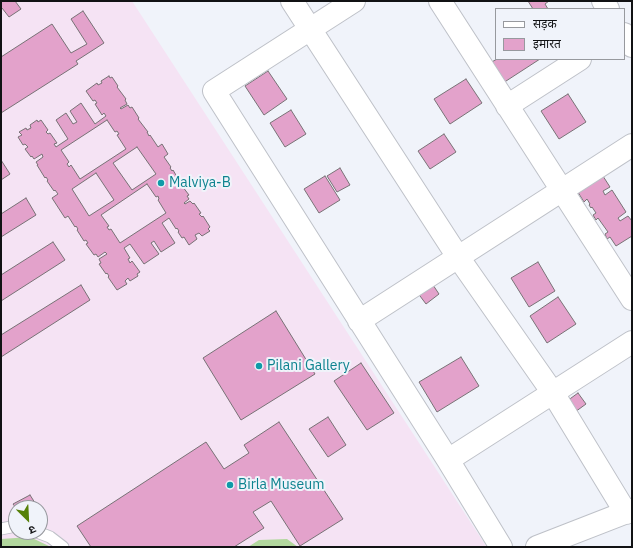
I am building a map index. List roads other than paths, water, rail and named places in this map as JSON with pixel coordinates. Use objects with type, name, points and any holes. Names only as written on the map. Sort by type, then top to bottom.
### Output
[{"type":"street","points":[[292,1],[458,257],[553,393],[629,512],[538,547]]},
{"type":"street","points":[[354,1],[214,91],[448,460],[501,547]]},
{"type":"street","points":[[440,1],[632,299]]},
{"type":"street","points":[[625,36],[632,46]]},
{"type":"street","points":[[507,106],[578,60]]},
{"type":"street","points":[[360,321],[632,145]]},
{"type":"street","points":[[448,460],[632,342]]},
{"type":"lane","points":[[48,536],[63,547]]},
{"type":"place","name":"Malviya-B","points":[[161,183]]},
{"type":"place","name":"Pilani Gallery","points":[[259,366]]},
{"type":"place","name":"Birla Museum","points":[[230,485]]}]
